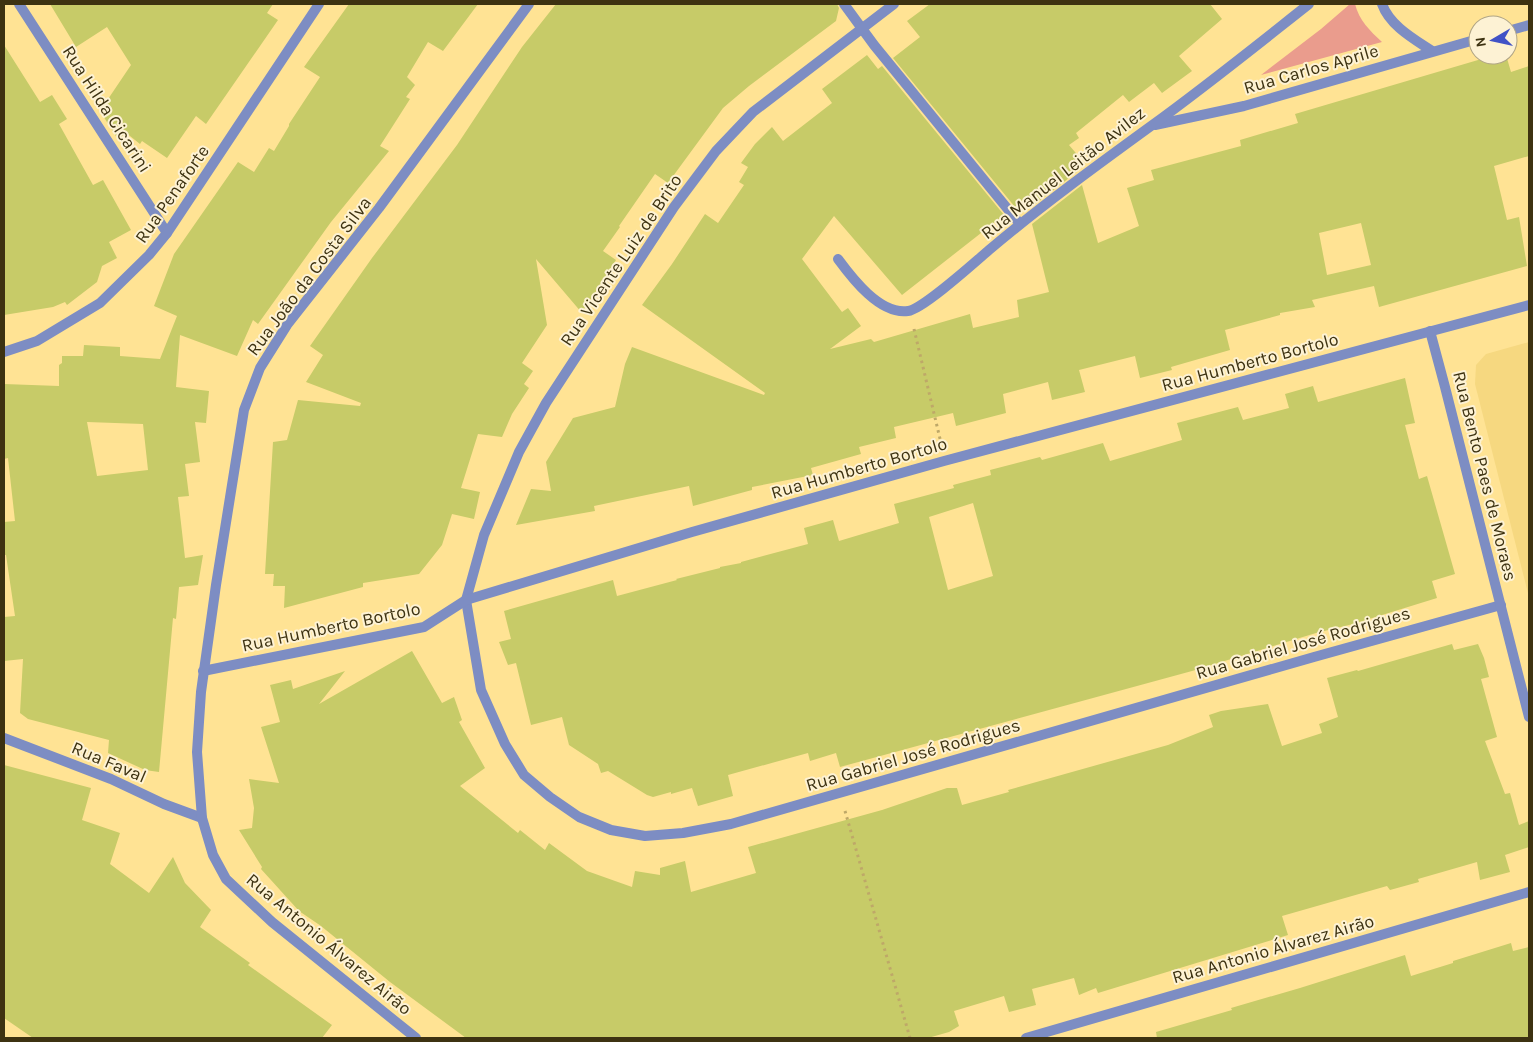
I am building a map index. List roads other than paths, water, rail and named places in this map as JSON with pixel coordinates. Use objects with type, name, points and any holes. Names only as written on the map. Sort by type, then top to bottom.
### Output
[{"type":"street","name":"Rua Hilda Cicarini","points":[[19,4],[167,233]]},
{"type":"street","name":"Rua Penaforte","points":[[4,352],[37,341],[100,303],[149,256],[167,233],[319,4]]},
{"type":"street","name":"Rua João da Costa Silva","points":[[202,818],[197,752],[203,671],[244,410],[260,368],[287,325],[379,208],[529,4]]},
{"type":"street","points":[[844,4],[1020,224]]},
{"type":"street","name":"Rua Vicente Luiz de Brito","points":[[466,600],[484,535],[519,452],[546,403],[674,207],[716,152],[754,112],[894,4]]},
{"type":"street","name":"Rua Manuel Leitão Avilez","points":[[838,259],[856,283],[877,302],[892,309],[908,311],[921,304],[942,289],[1020,224],[1309,4]]},
{"type":"street","points":[[1382,4],[1402,30],[1432,51]]},
{"type":"street","name":"Rua Carlos Aprile","points":[[1151,126],[1244,106],[1468,42]]},
{"type":"street","name":"Rua Humberto Bortolo","points":[[203,671],[424,627],[466,600],[683,535],[944,460],[1529,305]]},
{"type":"street","name":"Rua Bento Paes de Moraes","points":[[1430,331],[1529,717]]},
{"type":"street","name":"Rua Gabriel José Rodrigues","points":[[466,600],[481,690],[505,744],[524,775],[550,797],[579,817],[611,830],[645,836],[664,835],[731,824],[1501,605]]},
{"type":"street","name":"Rua Faval","points":[[4,738],[111,779],[164,804],[202,818]]},
{"type":"street","name":"Rua Antonio Álvarez Airão","points":[[202,818],[213,854],[226,879],[272,922],[416,1038]]},
{"type":"street","name":"Rua Antonio Álvarez Airão","points":[[1026,1038],[1529,892]]}]
